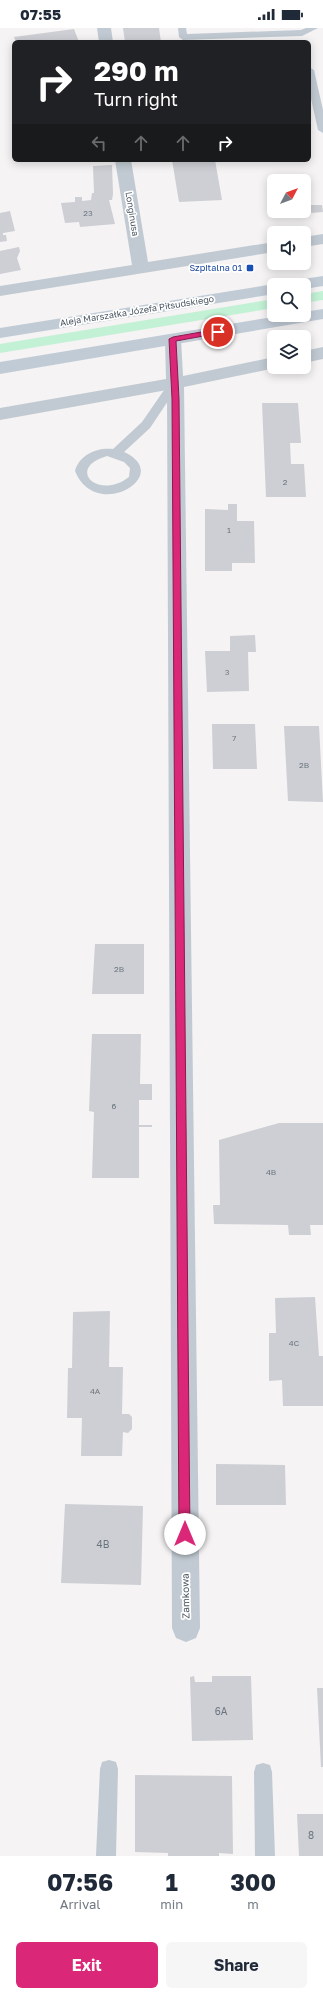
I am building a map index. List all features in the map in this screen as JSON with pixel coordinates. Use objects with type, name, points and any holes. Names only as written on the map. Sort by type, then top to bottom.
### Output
[{"type":"main road","points":[[311,282],[323,280]]},
{"type":"main road","name":"Aleja Marszałka Józefa Piłsudskiego","points":[[0,333],[267,289]]},
{"type":"main road","points":[[0,368],[323,314]]},
{"type":"street","points":[[104,28],[106,40]]},
{"type":"street","name":"Longinusa","points":[[123,162],[141,268]]},
{"type":"street","points":[[311,241],[323,239]]},
{"type":"street","points":[[0,291],[267,248]]},
{"type":"street","name":"Zamkowa","points":[[173,339],[175,383],[186,1628]]},
{"type":"street","points":[[311,356],[323,354]]},
{"type":"street","points":[[0,414],[175,383],[267,364]]},
{"type":"lane","points":[[182,28],[183,37],[302,38],[314,28]]},
{"type":"lane","points":[[311,79],[323,130]]},
{"type":"lane","points":[[116,453],[131,460],[135,466],[136,473],[133,479],[124,487],[110,490],[93,488],[86,483],[81,472],[86,461],[99,453],[116,453],[146,425],[175,383]]},
{"type":"lane","points":[[106,1856],[109,1769]]},
{"type":"lane","points":[[262,1772],[265,1856]]},
{"type":"green space","points":[[323,291],[323,300],[311,302],[311,293]]},
{"type":"green space","points":[[267,300],[267,309],[0,353],[0,344]]},
{"type":"building","points":[[123,28],[159,28],[161,40],[125,40]]},
{"type":"building","points":[[74,29],[78,40],[15,40],[14,37]]},
{"type":"building","points":[[172,162],[215,162],[222,200],[179,202]]},
{"type":"building","points":[[112,165],[113,194],[112,200],[109,200],[115,224],[80,227],[79,222],[65,223],[61,203],[75,202],[75,197],[82,197],[82,201],[91,200],[92,193],[94,193],[93,166]]},
{"type":"building","points":[[311,205],[322,205],[323,212],[311,213]]},
{"type":"building","points":[[10,211],[15,231],[3,233],[3,235],[6,235],[7,241],[0,242],[0,213]]},
{"type":"building","points":[[19,247],[20,251],[17,258],[21,270],[0,274],[0,251]]},
{"type":"building","points":[[262,403],[298,403],[301,443],[290,443],[291,464],[304,464],[306,497],[266,497]]},
{"type":"building","points":[[228,504],[237,504],[237,521],[254,521],[255,563],[232,563],[232,571],[205,571],[205,509],[228,510]]},
{"type":"building","points":[[255,635],[256,652],[248,652],[249,691],[207,692],[205,651],[230,651],[230,636]]},
{"type":"building","points":[[212,724],[255,724],[257,769],[213,769]]},
{"type":"building","points":[[284,726],[319,726],[323,802],[288,801]]},
{"type":"building","points":[[95,944],[144,944],[144,994],[92,994]]},
{"type":"building","points":[[92,1034],[141,1034],[140,1084],[152,1084],[152,1100],[139,1100],[139,1125],[152,1125],[152,1127],[139,1127],[139,1178],[92,1178],[94,1112],[89,1111]]},
{"type":"building","points":[[279,1123],[323,1123],[323,1225],[310,1225],[311,1235],[289,1235],[288,1225],[214,1224],[213,1205],[220,1205],[219,1140]]},
{"type":"building","points":[[315,1297],[319,1356],[323,1356],[323,1406],[283,1406],[282,1380],[269,1381],[269,1333],[276,1333],[275,1298]]},
{"type":"building","points":[[110,1311],[109,1367],[123,1367],[122,1414],[129,1414],[132,1417],[132,1429],[128,1433],[123,1432],[122,1456],[81,1456],[82,1418],[67,1418],[68,1368],[72,1368],[73,1312]]},
{"type":"building","points":[[216,1464],[285,1465],[286,1505],[216,1505]]},
{"type":"building","points":[[65,1504],[143,1506],[141,1585],[61,1583]]},
{"type":"building","points":[[194,1676],[195,1682],[212,1682],[212,1676],[251,1676],[253,1740],[192,1741],[190,1677]]},
{"type":"building","points":[[317,1688],[323,1688],[323,1767],[321,1767]]},
{"type":"building","points":[[135,1775],[232,1776],[233,1854],[219,1853],[219,1856],[168,1856],[168,1853],[135,1852]]},
{"type":"building","points":[[297,1814],[323,1814],[323,1856],[299,1856]]},
{"type":"place","name":"Szpitalna 01","points":[[250,268]]},
{"type":"route","points":[[185,1534],[175,383],[173,339],[218,332]]}]
